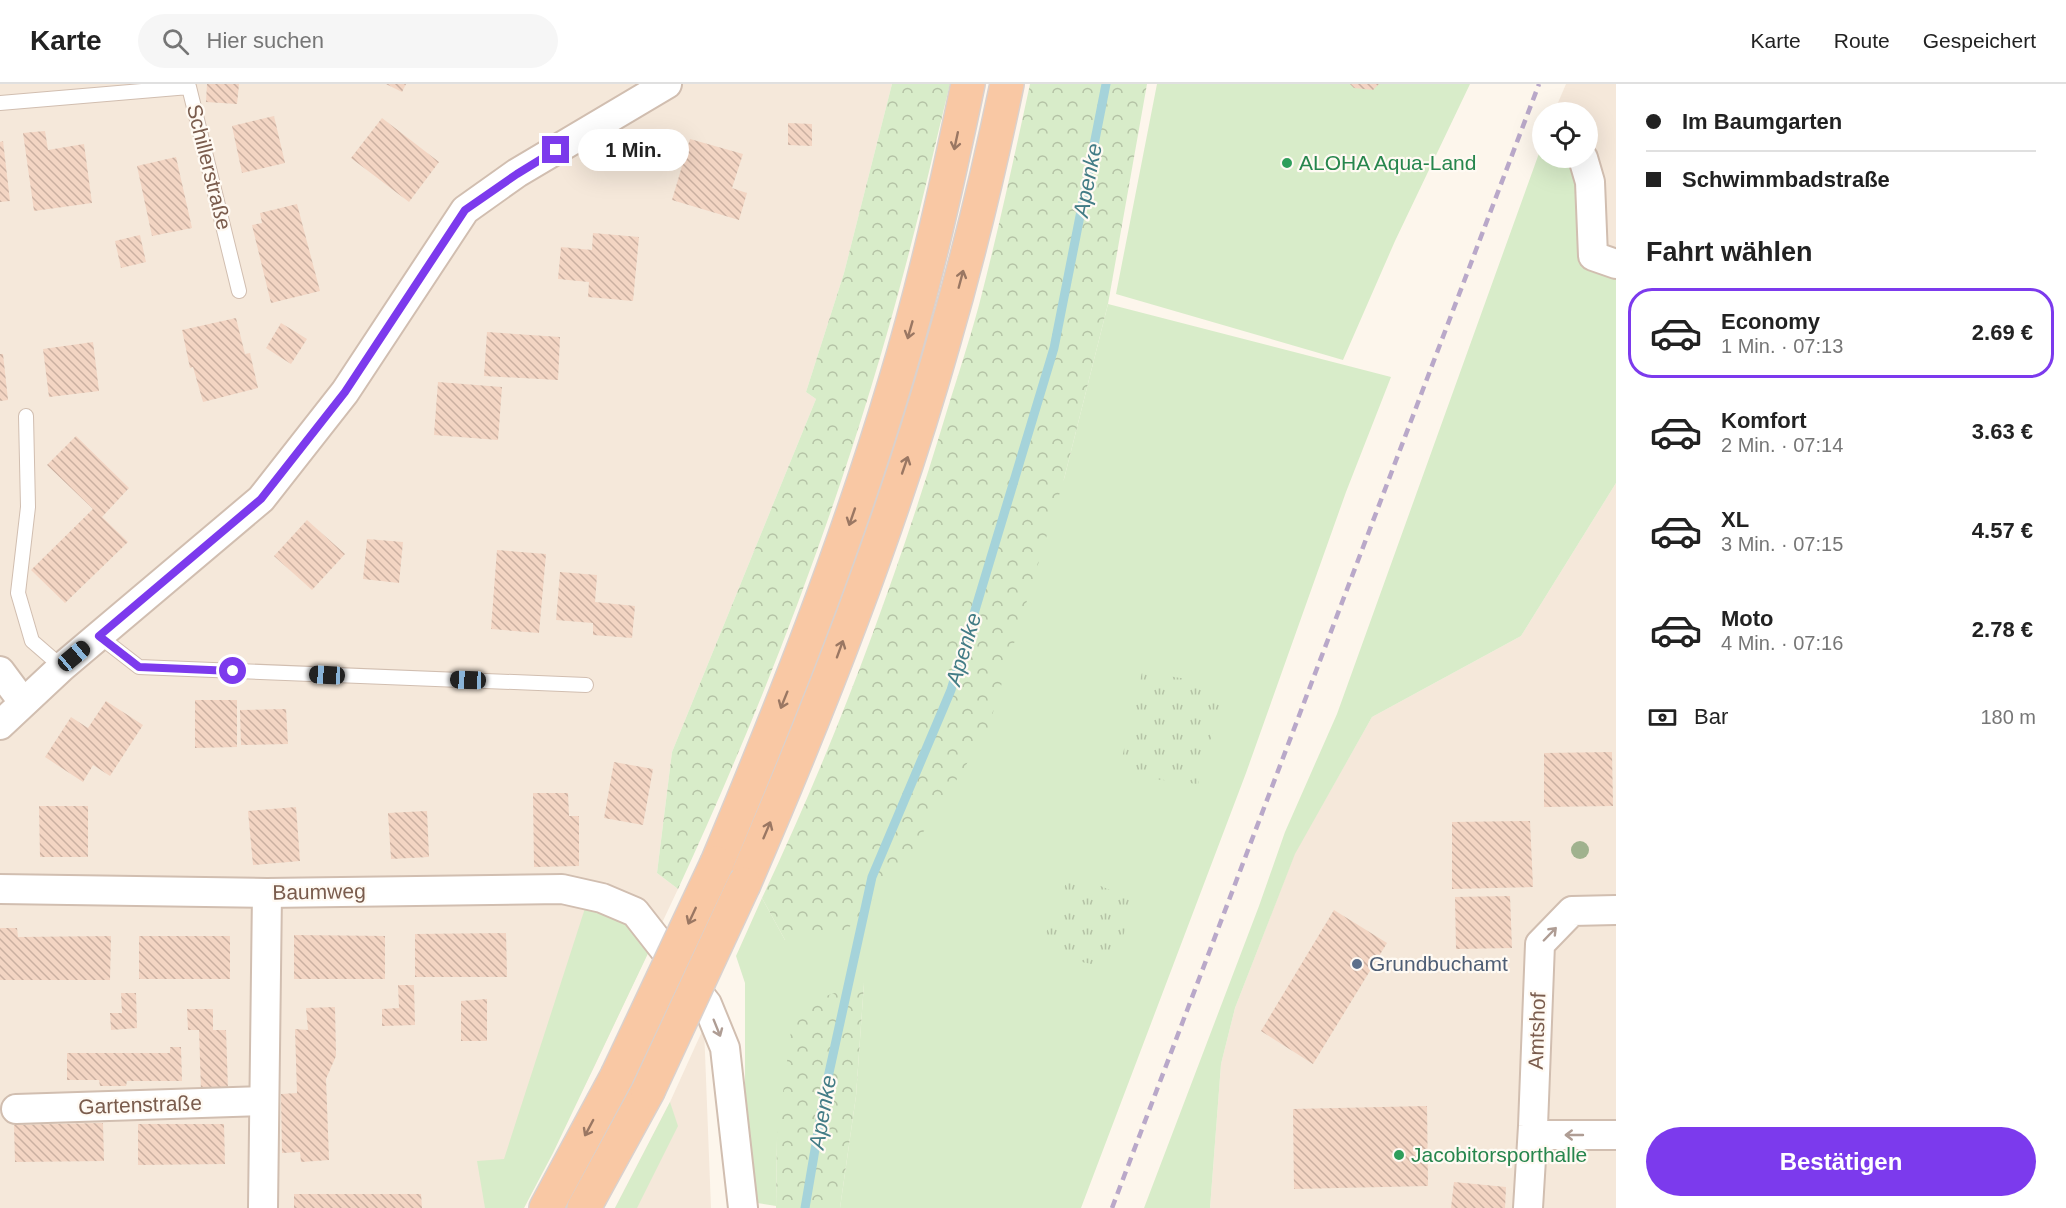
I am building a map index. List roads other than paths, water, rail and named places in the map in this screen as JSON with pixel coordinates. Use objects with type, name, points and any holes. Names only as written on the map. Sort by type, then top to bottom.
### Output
[{"type":"highway","points":[[546,1208],[617,1076],[717,863],[822,603],[895,383],[934,243],[969,84]]},
{"type":"highway","points":[[584,1208],[648,1091],[744,884],[788,783],[837,658],[916,433],[943,345],[969,252],[1007,84]]},
{"type":"street","points":[[0,725],[62,667],[261,499],[345,392],[465,210],[517,174],[667,84]]},
{"type":"street","points":[[1586,168],[1590,182],[1593,256],[1616,264]]},
{"type":"street","points":[[0,671],[23,702]]},
{"type":"street","name":"Baumweg","points":[[0,889],[267,893],[562,889],[602,898],[635,912],[707,1004],[726,1048],[743,1208]]},
{"type":"street","points":[[263,1208],[267,893]]},
{"type":"street","name":"Amtshof","points":[[1528,1208],[1540,945],[1572,911],[1616,910]]},
{"type":"street","name":"Gartenstraße","points":[[16,1109],[263,1101]]},
{"type":"street","points":[[1533,1135],[1616,1135]]},
{"type":"lane","name":"Schillerstraße","points":[[0,103],[189,87],[240,291]]},
{"type":"lane","points":[[26,416],[28,507],[18,594],[32,641],[62,667]]},
{"type":"lane","points":[[99,636],[139,667],[586,685]]},
{"type":"waterway","name":"Apenke","points":[[805,1208],[825,1091],[872,877],[951,690],[1054,348],[1106,84]]},
{"type":"railway","points":[[1112,1208],[1539,84]]},
{"type":"place","name":"ALOHA Aqua-Land","points":[[1287,163]]},
{"type":"place","name":"Grundbuchamt","points":[[1357,964]]},
{"type":"place","name":"Jacobitorsporthalle","points":[[1399,1155]]}]
